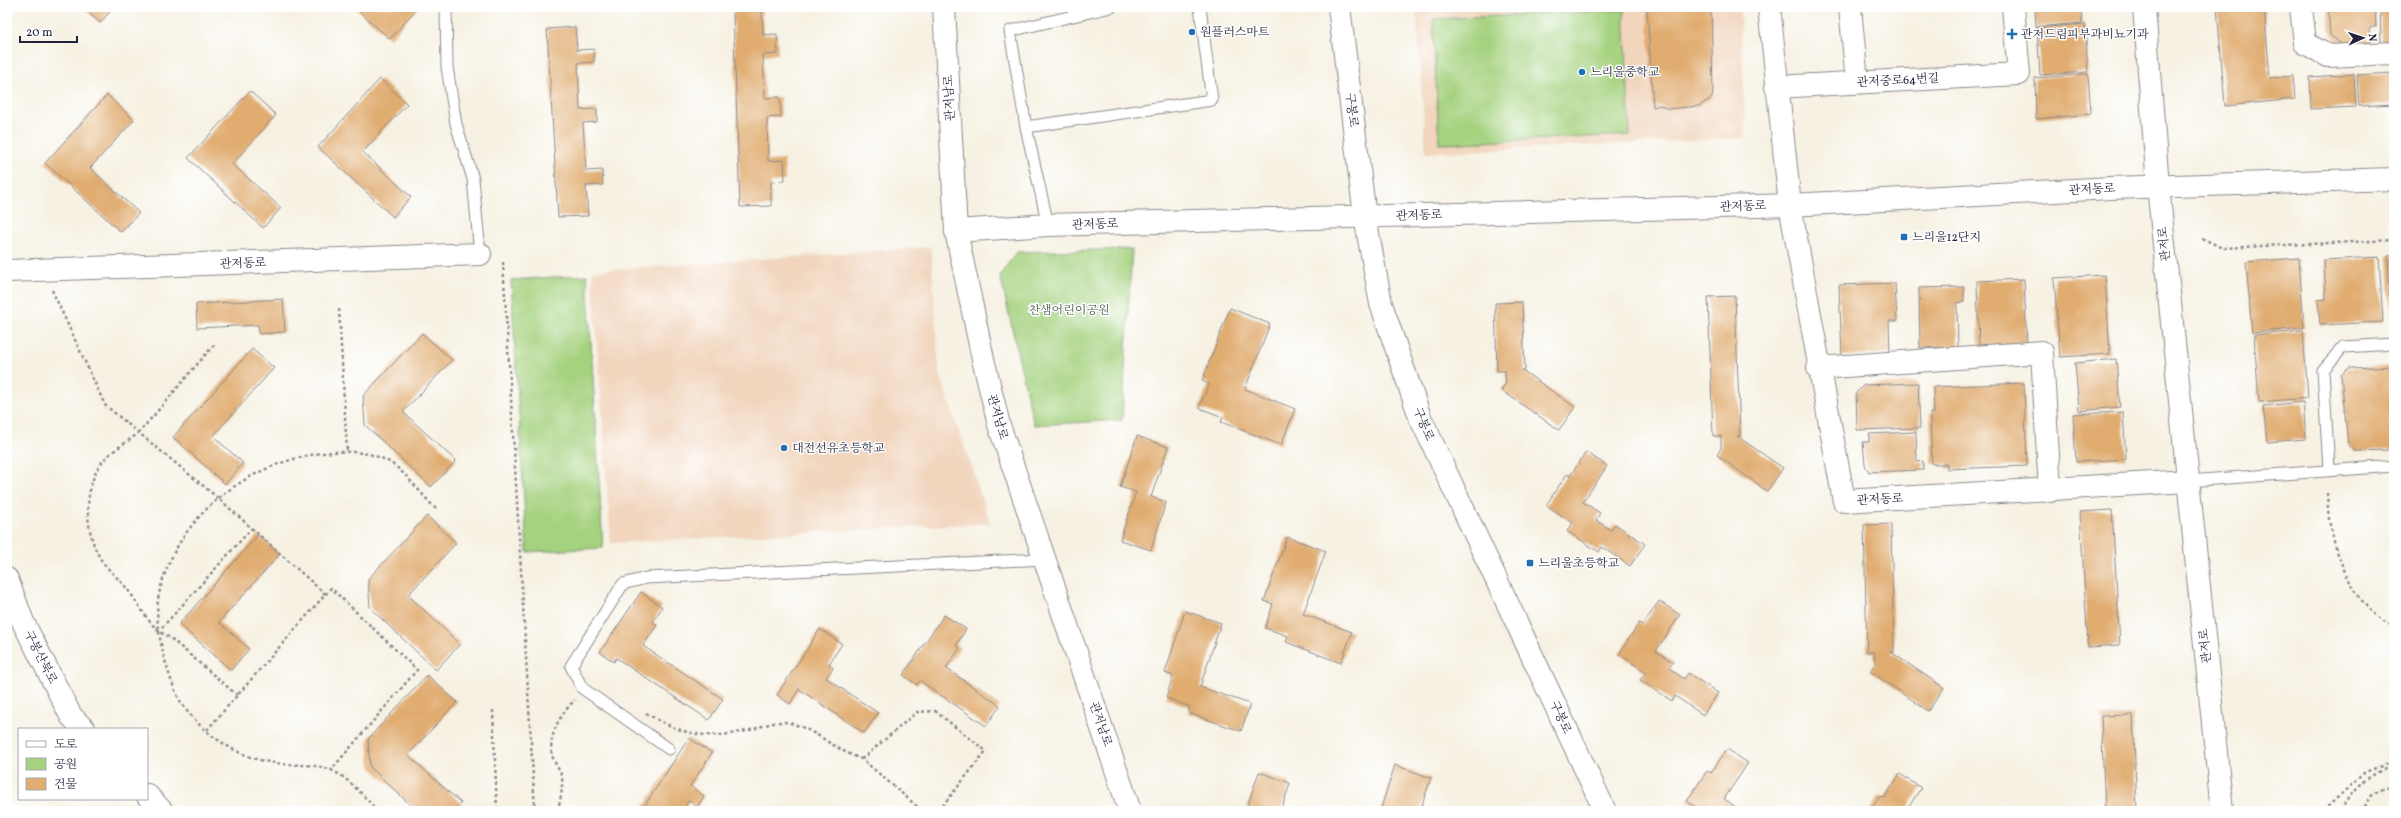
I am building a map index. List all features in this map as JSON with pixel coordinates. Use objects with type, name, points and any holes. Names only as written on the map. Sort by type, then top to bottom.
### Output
[{"type":"street","name":"관저남로","points":[[944,7],[956,231],[999,425],[1130,811]]},
{"type":"street","name":"구봉로","points":[[1339,7],[1365,217],[1381,304],[1420,417],[1605,811]]},
{"type":"street","points":[[1769,7],[1776,87],[1790,205]]},
{"type":"street","points":[[1850,7],[1857,82]]},
{"type":"street","name":"관저중로64번길","points":[[1776,87],[2019,74],[2013,7]]},
{"type":"street","name":"관저로","points":[[2144,7],[2158,186],[2222,811]]},
{"type":"street","points":[[2301,7],[2305,43],[2328,56],[2394,53]]},
{"type":"street","name":"관저동로","points":[[956,231],[1048,225],[1790,205],[2158,186],[2394,179]]},
{"type":"street","name":"관저동로","points":[[1790,205],[1818,368],[1844,501],[2050,491],[2188,481]]},
{"type":"street","name":"관저동로","points":[[7,271],[480,254]]},
{"type":"street","points":[[1818,368],[2042,352],[2050,491]]},
{"type":"street","name":"구봉산북로","points":[[7,579],[23,622],[71,716],[83,728]]},
{"type":"street","points":[[148,796],[162,811]]},
{"type":"lane","points":[[446,7],[447,67],[456,124],[473,179],[480,254]]},
{"type":"lane","points":[[1048,225],[1026,127],[1010,31],[1111,7]]},
{"type":"lane","points":[[1026,127],[1212,100],[1200,7]]},
{"type":"lane","points":[[2329,469],[2323,370],[2343,347],[2394,344]]},
{"type":"lane","points":[[2188,481],[2329,469],[2394,466]]},
{"type":"lane","points":[[669,749],[582,688],[570,666],[623,584],[646,578],[1045,558]]},
{"type":"path","points":[[2202,238],[2222,248],[2394,240]]},
{"type":"path","points":[[503,262],[535,811]]},
{"type":"path","points":[[52,290],[105,406],[139,431],[218,498],[325,594]]},
{"type":"path","points":[[339,309],[346,452]]},
{"type":"path","points":[[214,345],[139,431],[116,447],[100,466],[92,484],[88,507],[90,533],[101,558],[129,590],[158,632],[169,637],[237,695]]},
{"type":"path","points":[[378,811],[353,784],[331,770],[274,763],[240,754],[206,730],[184,707],[169,674],[158,632],[159,591],[176,549],[192,524],[218,498],[255,473],[296,458],[326,452],[362,452],[391,464],[436,509]]},
{"type":"path","points":[[2327,493],[2330,528],[2337,553],[2347,576],[2363,603],[2394,626]]},
{"type":"path","points":[[158,632],[252,528]]},
{"type":"path","points":[[206,730],[331,588],[417,670],[331,770]]},
{"type":"path","points":[[558,811],[561,796],[562,777],[553,758],[551,745],[564,710],[578,697]]},
{"type":"path","points":[[493,710],[497,811]]},
{"type":"path","points":[[644,711],[664,724],[699,736],[719,736],[784,722],[802,727],[849,756],[862,759],[924,811]]},
{"type":"path","points":[[862,759],[917,712],[936,711],[986,751],[941,808],[920,808]]},
{"type":"path","points":[[2323,811],[2365,772],[2387,764],[2394,758]]},
{"type":"path","points":[[2341,811],[2355,790],[2375,775],[2394,767]]},
{"type":"path","points":[[2365,807],[2367,800],[2373,793],[2394,786]]},
{"type":"shaded area","name":"느리울중학교","points":[[1416,7],[1740,7],[1746,138],[1426,153]]},
{"type":"shaded area","name":"대전선유초등학교","points":[[931,247],[939,372],[990,523],[611,543],[592,271]]},
{"type":"green space","points":[[1624,10],[1630,135],[1439,144],[1433,19]]},
{"type":"green space","name":"찬샘어린이공원","points":[[1132,249],[1122,420],[1034,425],[1000,275],[1017,252]]},
{"type":"green space","points":[[587,275],[603,548],[527,552],[511,280]]},
{"type":"building","points":[[82,7],[114,7],[100,23]]},
{"type":"building","points":[[354,7],[418,7],[390,39]]},
{"type":"building","points":[[1647,7],[1711,7],[1712,98],[1699,106],[1668,109],[1660,105],[1653,107]]},
{"type":"building","points":[[2035,7],[2081,7],[2082,23],[2036,27]]},
{"type":"building","points":[[2217,7],[2264,7],[2270,78],[2293,76],[2295,99],[2225,106]]},
{"type":"building","points":[[2328,7],[2375,7],[2376,27],[2370,27],[2371,45],[2344,46],[2330,35]]},
{"type":"building","points":[[2394,7],[2394,44],[2381,45],[2380,8]]},
{"type":"building","points":[[762,10],[763,35],[777,34],[778,54],[763,55],[765,98],[780,97],[781,117],[767,118],[768,161],[784,160],[785,181],[771,182],[771,206],[740,207],[733,11]]},
{"type":"building","points":[[2085,24],[2088,72],[2040,75],[2037,28]]},
{"type":"building","points":[[575,27],[577,50],[594,49],[594,62],[578,63],[580,110],[597,109],[597,122],[583,123],[586,171],[602,170],[603,185],[586,186],[588,216],[558,217],[547,29]]},
{"type":"building","points":[[2394,73],[2394,104],[2359,106],[2357,75]]},
{"type":"building","points":[[2088,74],[2091,114],[2036,119],[2035,78]]},
{"type":"building","points":[[2354,74],[2356,107],[2311,109],[2310,77]]},
{"type":"building","points":[[380,79],[407,104],[363,152],[411,197],[393,217],[318,147]]},
{"type":"building","points":[[250,91],[276,115],[232,164],[281,208],[263,228],[188,158]]},
{"type":"building","points":[[107,95],[134,120],[90,168],[139,213],[121,232],[45,163]]},
{"type":"building","points":[[2394,255],[2394,320],[2391,320],[2388,256]]},
{"type":"building","points":[[2379,257],[2383,322],[2320,325],[2318,300],[2326,299],[2324,260]]},
{"type":"building","points":[[2299,258],[2304,328],[2252,333],[2246,262]]},
{"type":"building","points":[[2105,275],[2110,354],[2060,357],[2054,278]]},
{"type":"building","points":[[2024,279],[2027,346],[1979,348],[1977,281]]},
{"type":"building","points":[[1895,283],[1897,321],[1889,321],[1890,353],[1842,356],[1839,285]]},
{"type":"building","points":[[1964,287],[1964,302],[1957,303],[1958,347],[1920,348],[1919,288]]},
{"type":"building","points":[[1735,296],[1740,436],[1737,436],[1783,468],[1767,491],[1717,455],[1721,448],[1721,436],[1713,436],[1708,297]]},
{"type":"building","points":[[283,299],[285,332],[259,334],[258,325],[197,328],[196,304]]},
{"type":"building","points":[[1522,302],[1525,370],[1522,370],[1575,407],[1559,430],[1501,390],[1506,383],[1505,371],[1497,371],[1495,303]]},
{"type":"building","points":[[1230,308],[1270,324],[1245,389],[1295,409],[1281,445],[1221,422],[1223,417],[1199,408],[1209,384],[1202,381]]},
{"type":"building","points":[[2303,331],[2308,398],[2259,402],[2254,335]]},
{"type":"building","points":[[422,333],[452,360],[403,412],[456,461],[431,487],[365,425],[363,396]]},
{"type":"building","points":[[252,349],[274,368],[213,436],[243,463],[225,484],[173,437]]},
{"type":"building","points":[[2116,359],[2120,407],[2079,411],[2075,363]]},
{"type":"building","points":[[2394,366],[2394,450],[2355,451],[2348,444],[2341,375],[2349,368]]},
{"type":"building","points":[[1918,383],[1920,428],[1857,430],[1856,393],[1864,385]]},
{"type":"building","points":[[2024,383],[2027,466],[1947,469],[1947,464],[1932,464],[1930,413],[1934,413],[1933,387]]},
{"type":"building","points":[[2303,402],[2306,439],[2267,442],[2263,406]]},
{"type":"building","points":[[2123,412],[2126,459],[2076,462],[2073,414]]},
{"type":"building","points":[[1916,432],[1917,462],[1923,461],[1923,470],[1869,472],[1865,465],[1863,442],[1869,442],[1869,434]]},
{"type":"building","points":[[1137,436],[1168,447],[1151,497],[1166,502],[1151,550],[1120,540],[1136,492],[1120,487]]},
{"type":"building","points":[[1586,452],[1607,466],[1583,502],[1600,513],[1596,520],[1611,530],[1615,524],[1645,544],[1630,566],[1602,547],[1599,552],[1567,531],[1573,523],[1546,505],[1567,474],[1570,476]]},
{"type":"building","points":[[2112,510],[2120,645],[2088,647],[2080,512]]},
{"type":"building","points":[[427,516],[456,543],[408,595],[460,644],[436,670],[370,608],[368,579]]},
{"type":"building","points":[[1891,524],[1894,652],[1891,652],[1944,688],[1928,711],[1870,671],[1875,664],[1874,652],[1867,652],[1864,525]]},
{"type":"building","points":[[258,535],[280,554],[219,622],[249,649],[231,670],[179,624]]},
{"type":"building","points":[[1287,537],[1326,551],[1303,614],[1352,632],[1341,663],[1286,642],[1288,636],[1265,628],[1273,604],[1264,601]]},
{"type":"building","points":[[641,592],[662,607],[653,622],[657,625],[643,646],[723,699],[709,720],[616,658],[614,662],[600,652]]},
{"type":"building","points":[[1659,601],[1680,615],[1656,651],[1673,662],[1669,668],[1684,679],[1688,673],[1718,693],[1703,715],[1675,696],[1672,701],[1640,680],[1646,672],[1619,654],[1639,623],[1643,625]]},
{"type":"building","points":[[1185,611],[1221,623],[1200,687],[1250,704],[1241,731],[1188,713],[1190,707],[1166,698],[1173,676],[1165,673]]},
{"type":"building","points":[[944,615],[966,629],[956,645],[960,648],[946,668],[1000,706],[986,726],[920,681],[917,685],[903,675]]},
{"type":"building","points":[[820,629],[842,644],[829,664],[833,668],[826,678],[878,713],[864,733],[799,689],[790,704],[777,695]]},
{"type":"building","points":[[427,675],[457,702],[408,755],[461,803],[454,811],[417,811],[370,767],[368,739]]},
{"type":"building","points":[[2133,715],[2137,811],[2105,811],[2101,716]]},
{"type":"building","points":[[689,738],[712,753],[690,786],[704,796],[697,807],[689,801],[682,811],[641,811]]},
{"type":"building","points":[[1727,749],[1748,763],[1724,799],[1742,811],[1701,811],[1687,801],[1707,771],[1711,773]]},
{"type":"building","points":[[1395,765],[1431,778],[1420,811],[1380,811]]},
{"type":"building","points":[[1259,772],[1290,783],[1281,811],[1252,811],[1253,809],[1247,807]]},
{"type":"building","points":[[1900,774],[1921,788],[1906,811],[1870,811],[1880,796],[1884,798]]},
{"type":"place","name":"원플러스마트","points":[[1192,32]]},
{"type":"place","name":"관저드림피부과비뇨기과","points":[[2012,34]]},
{"type":"place","name":"느리울중학교","points":[[1582,72]]},
{"type":"place","name":"느리울12단지","points":[[1904,237]]},
{"type":"place","name":"대전선유초등학교","points":[[784,448]]},
{"type":"place","name":"느리울초등학교","points":[[1530,563]]}]
